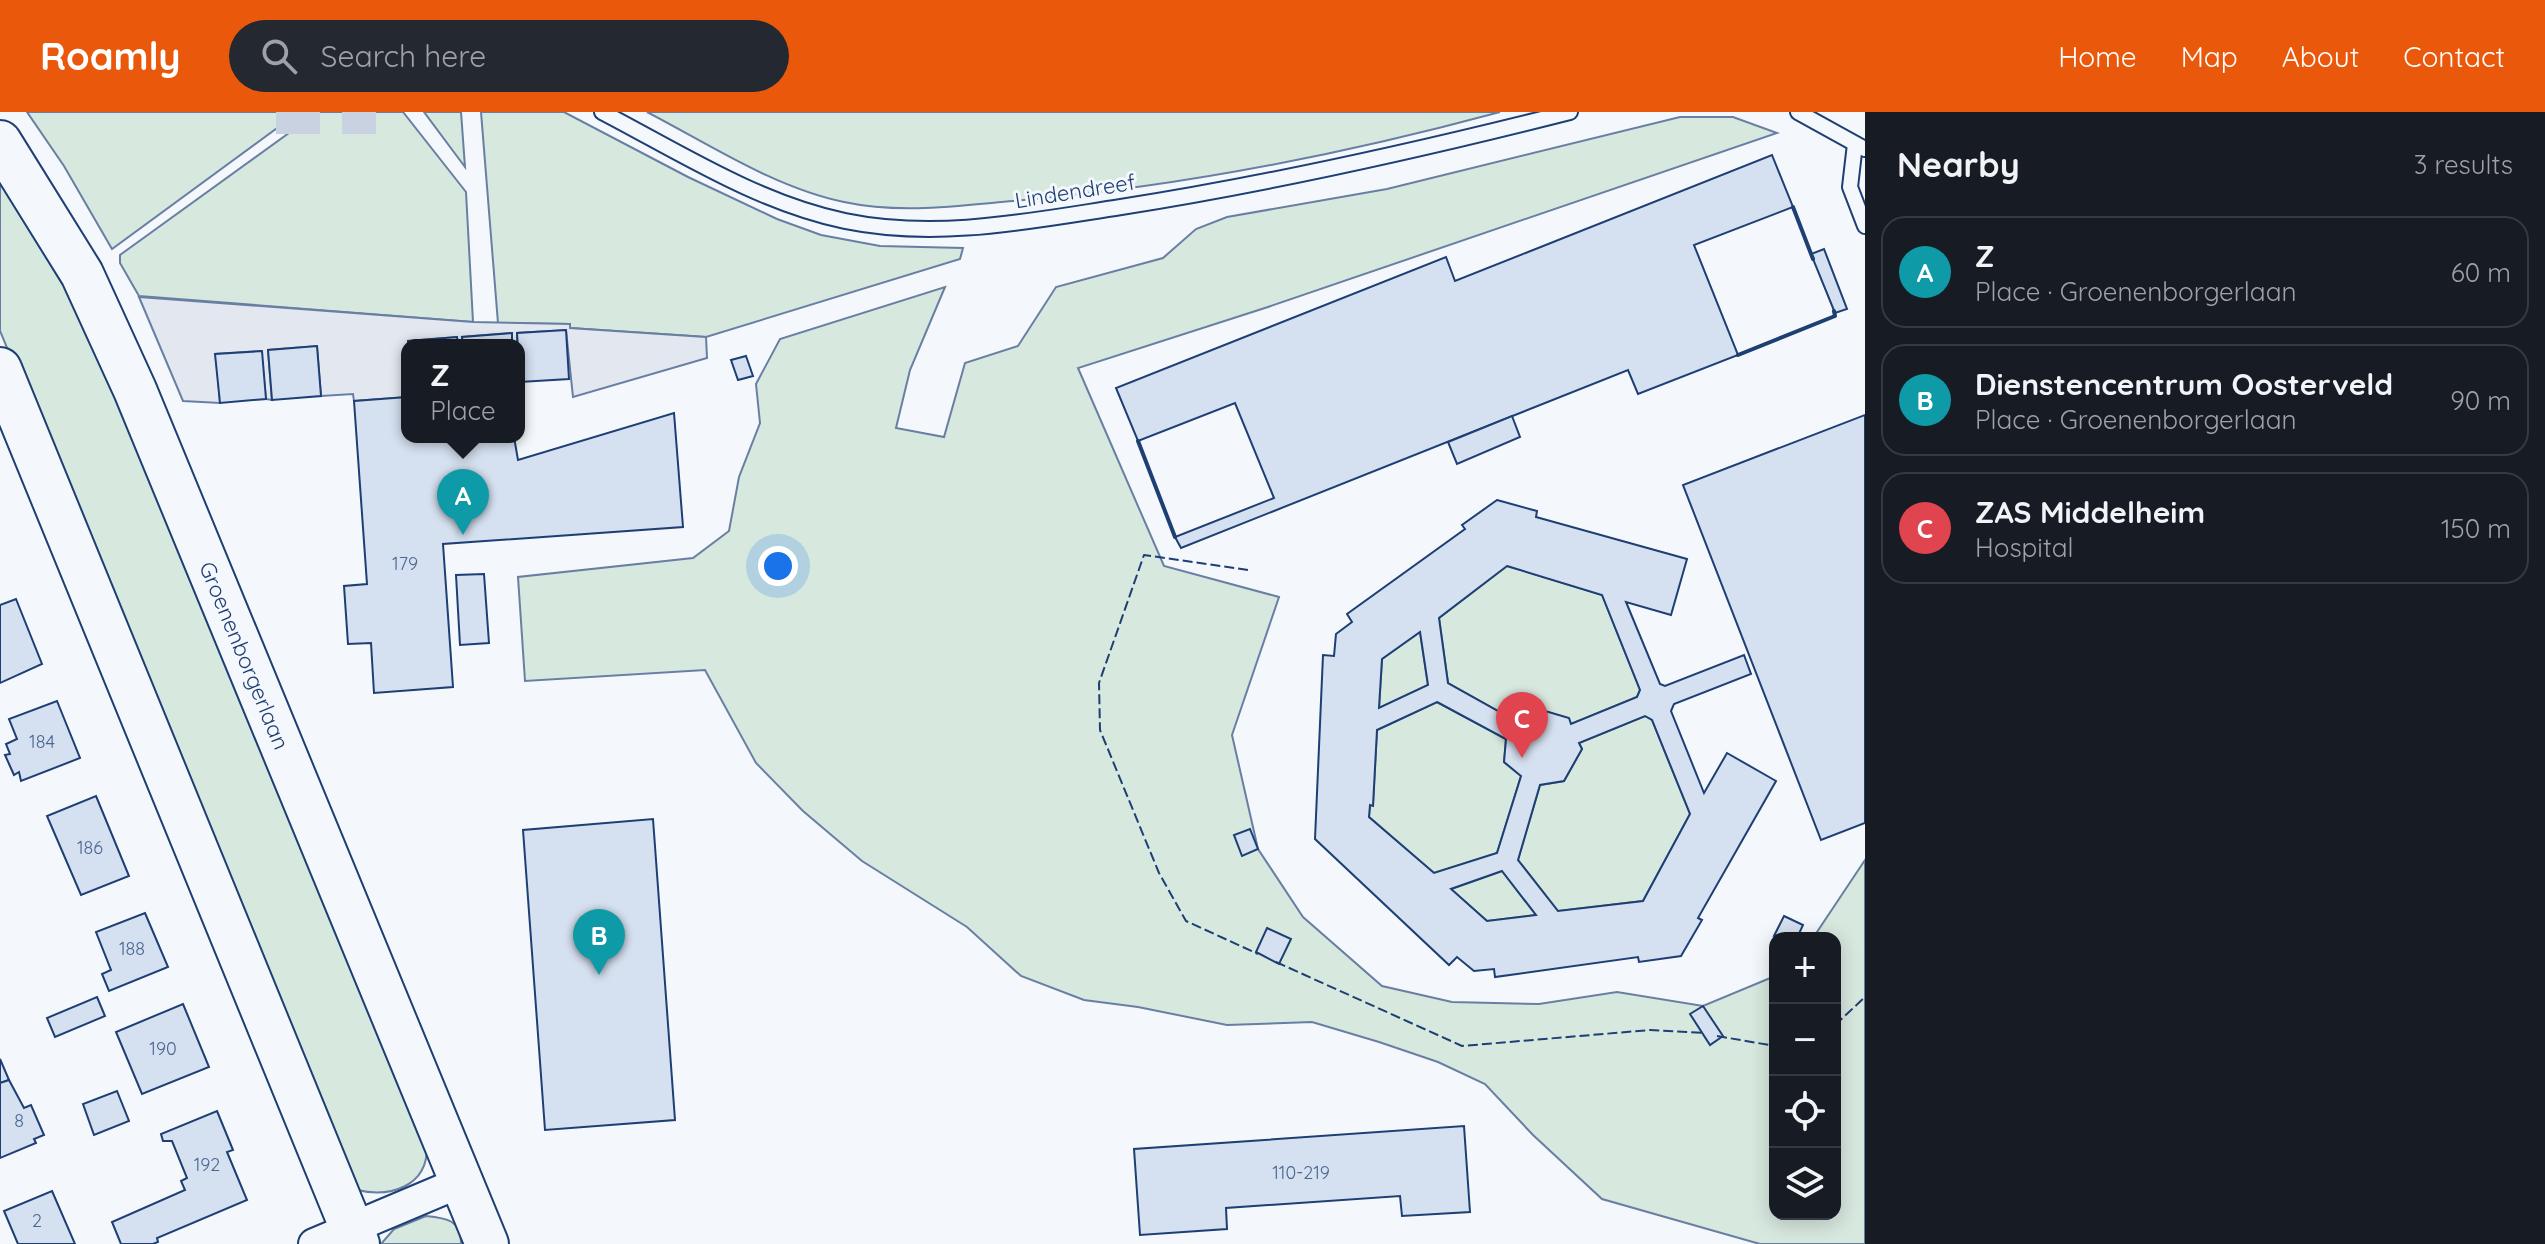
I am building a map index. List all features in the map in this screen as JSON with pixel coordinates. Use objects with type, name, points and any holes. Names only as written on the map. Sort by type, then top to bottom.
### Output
[{"type":"street","name":"Groenenborgerlaan","points":[[0,142],[82,274],[135,390],[487,1244]]},
{"type":"street","points":[[0,369],[341,1239],[461,1182]]},
{"type":"lane","name":"Lindendreef","points":[[602,112],[744,186],[843,220],[907,229],[985,228],[1267,184],[1390,158],[1570,112]]},
{"type":"lane","points":[[1798,112],[1860,146],[1850,187],[1865,226]]},
{"type":"shaded area","points":[[27,112],[299,112],[112,249],[64,166]]},
{"type":"shaded area","points":[[318,112],[403,112],[466,192],[473,322],[139,296],[120,263],[120,255]]},
{"type":"shaded area","points":[[424,112],[461,112],[465,167]]},
{"type":"shaded area","points":[[481,112],[564,112],[688,177],[777,219],[821,235],[880,246],[963,248],[960,259],[706,337],[570,328],[569,324],[498,323]]},
{"type":"shaded area","points":[[647,112],[1500,112],[1380,142],[1198,178],[1075,195],[950,207],[886,208],[844,202],[793,187]]},
{"type":"shaded area","points":[[1680,117],[1733,117],[1777,133],[1268,307],[1078,368],[1164,566],[1279,597],[1232,735],[1258,849],[1303,917],[1382,986],[1452,1002],[1539,1004],[1617,992],[1703,1006],[1769,978],[1769,1220],[1841,1220],[1841,932],[1817,932],[1865,860],[1865,1244],[1760,1244],[1602,1199],[1533,1135],[1485,1084],[1438,1062],[1379,1042],[1312,1022],[1227,1025],[1138,1007],[1084,1000],[1021,976],[967,927],[862,861],[803,811],[756,763],[705,670],[525,681],[518,577],[693,558],[729,531],[739,477],[760,423],[756,384],[780,339],[945,287],[910,370],[896,428],[944,437],[965,363],[1018,346],[1056,287],[1163,258],[1196,229],[1227,217],[1387,189]]},
{"type":"shaded area","points":[[0,171],[88,322],[427,1146],[421,1171],[405,1186],[382,1192],[357,1190],[0,331]]},
{"type":"shaded area","points":[[139,297],[473,322],[570,324],[570,328],[706,337],[707,358],[573,397],[566,330],[517,333],[517,339],[512,339],[511,333],[462,339],[401,339],[401,397],[354,401],[353,394],[321,396],[317,346],[268,350],[272,400],[266,399],[261,351],[216,354],[220,403],[183,401]]},
{"type":"shaded area","points":[[1507,566],[1602,595],[1640,690],[1637,697],[1571,724],[1568,718],[1535,708],[1516,721],[1448,683],[1439,618]]},
{"type":"shaded area","points":[[1420,632],[1428,685],[1379,708],[1382,659]]},
{"type":"shaded area","points":[[1437,702],[1506,739],[1504,762],[1521,776],[1497,853],[1434,873],[1369,817],[1370,805],[1373,805],[1377,730]]},
{"type":"shaded area","points":[[1645,716],[1652,720],[1690,814],[1643,901],[1558,911],[1518,860],[1540,785],[1564,781],[1582,749],[1579,743]]},
{"type":"shaded area","points":[[1502,871],[1536,915],[1487,921],[1451,889]]},
{"type":"shaded area","points":[[426,1216],[446,1219],[456,1225],[461,1244],[381,1244],[394,1229]]},
{"type":"building","points":[[1772,155],[1793,207],[1694,245],[1738,355],[1638,394],[1628,370],[1181,548],[1175,537],[1274,498],[1235,403],[1138,441],[1116,388],[1446,257],[1455,281]]},
{"type":"building","points":[[1824,249],[1847,309],[1835,313],[1811,254]]},
{"type":"building","points":[[566,330],[569,379],[525,382],[525,339],[517,339],[517,333]]},
{"type":"building","points":[[512,333],[512,339],[462,337]]},
{"type":"building","points":[[317,346],[321,396],[272,400],[268,350]]},
{"type":"building","points":[[262,351],[266,399],[220,403],[215,354]]},
{"type":"building","points":[[746,356],[753,376],[738,380],[731,360]]},
{"type":"building","points":[[401,397],[401,443],[515,443],[518,460],[674,413],[683,527],[443,544],[453,687],[374,693],[371,643],[348,644],[344,586],[367,584],[354,401]]},
{"type":"building","points":[[1865,415],[1865,823],[1821,840],[1683,485]]},
{"type":"building","points":[[1512,416],[1520,437],[1457,464],[1448,442]]},
{"type":"building","points":[[1497,500],[1537,511],[1536,517],[1687,559],[1671,615],[1626,602],[1660,684],[1665,686],[1744,655],[1751,674],[1674,704],[1671,711],[1704,793],[1727,753],[1776,781],[1698,918],[1702,920],[1681,956],[1639,962],[1638,957],[1495,977],[1494,969],[1474,971],[1457,957],[1449,965],[1315,839],[1323,655],[1334,656],[1336,634],[1352,622],[1347,614],[1465,529],[1462,525]],"holes":[[[1507,566],[1602,595],[1640,690],[1637,697],[1571,724],[1569,718],[1535,708],[1516,721],[1448,683],[1439,618]],[[1420,632],[1428,685],[1379,708],[1382,659]],[[1437,702],[1506,739],[1504,762],[1521,776],[1497,853],[1434,873],[1369,817],[1370,805],[1373,806],[1377,730]],[[1645,716],[1652,720],[1690,814],[1643,901],[1558,911],[1518,860],[1540,785],[1564,781],[1582,749],[1579,743]],[[1502,871],[1536,915],[1487,921],[1451,889]]]},
{"type":"building","points":[[484,574],[489,643],[460,645],[456,575]]},
{"type":"building","points":[[16,599],[42,664],[0,683],[0,605]]},
{"type":"building","points":[[57,701],[80,758],[21,781],[19,772],[14,775],[5,755],[10,754],[6,744],[17,739],[9,719]]},
{"type":"building","points":[[96,796],[129,876],[81,895],[47,816]]},
{"type":"building","points":[[653,819],[675,1120],[545,1130],[523,830]]},
{"type":"building","points":[[1250,829],[1258,849],[1242,856],[1234,835]]},
{"type":"building","points":[[145,913],[168,967],[109,991],[102,974],[111,970],[96,932]]},
{"type":"building","points":[[1784,916],[1803,925],[1800,932],[1776,932]]},
{"type":"building","points":[[1267,928],[1291,939],[1279,964],[1256,952]]},
{"type":"building","points":[[97,997],[105,1016],[55,1037],[47,1018]]},
{"type":"building","points":[[183,1004],[209,1067],[142,1094],[116,1032]]},
{"type":"building","points":[[1703,1006],[1723,1036],[1710,1045],[1690,1014]]},
{"type":"building","points":[[0,1059],[9,1080],[0,1083]]},
{"type":"building","points":[[9,1080],[24,1108],[31,1105],[44,1135],[34,1139],[36,1143],[0,1158],[0,1083]]},
{"type":"building","points":[[117,1091],[129,1121],[94,1135],[83,1104]]},
{"type":"building","points":[[217,1111],[233,1150],[227,1152],[247,1200],[157,1238],[158,1242],[153,1244],[121,1244],[112,1222],[185,1190],[181,1181],[187,1178],[172,1141],[163,1141],[161,1134]]},
{"type":"building","points":[[1464,1126],[1470,1212],[1402,1216],[1400,1196],[1226,1208],[1227,1229],[1140,1235],[1134,1149]]},
{"type":"building","points":[[52,1191],[75,1244],[18,1244],[4,1211]]},
{"type":"tunnel","points":[[276,112],[376,112]]},
{"type":"fence","points":[[1248,570],[1144,555],[1099,683],[1100,730],[1159,873],[1186,921],[1258,954]]},
{"type":"fence","points":[[1276,962],[1462,1046],[1650,1030],[1705,1033]]},
{"type":"fence","points":[[1841,1019],[1865,997]]},
{"type":"fence","points":[[1717,1036],[1769,1045]]},
{"type":"wall","points":[[1793,207],[1813,259]]},
{"type":"wall","points":[[1738,355],[1835,316],[1834,311]]},
{"type":"wall","points":[[1138,441],[1175,537]]},
{"type":"place","name":"Z","points":[[463,535]]},
{"type":"place","name":"ZAS Middelheim","points":[[1522,758]]},
{"type":"place","name":"Dienstencentrum Oosterveld","points":[[599,975]]}]
